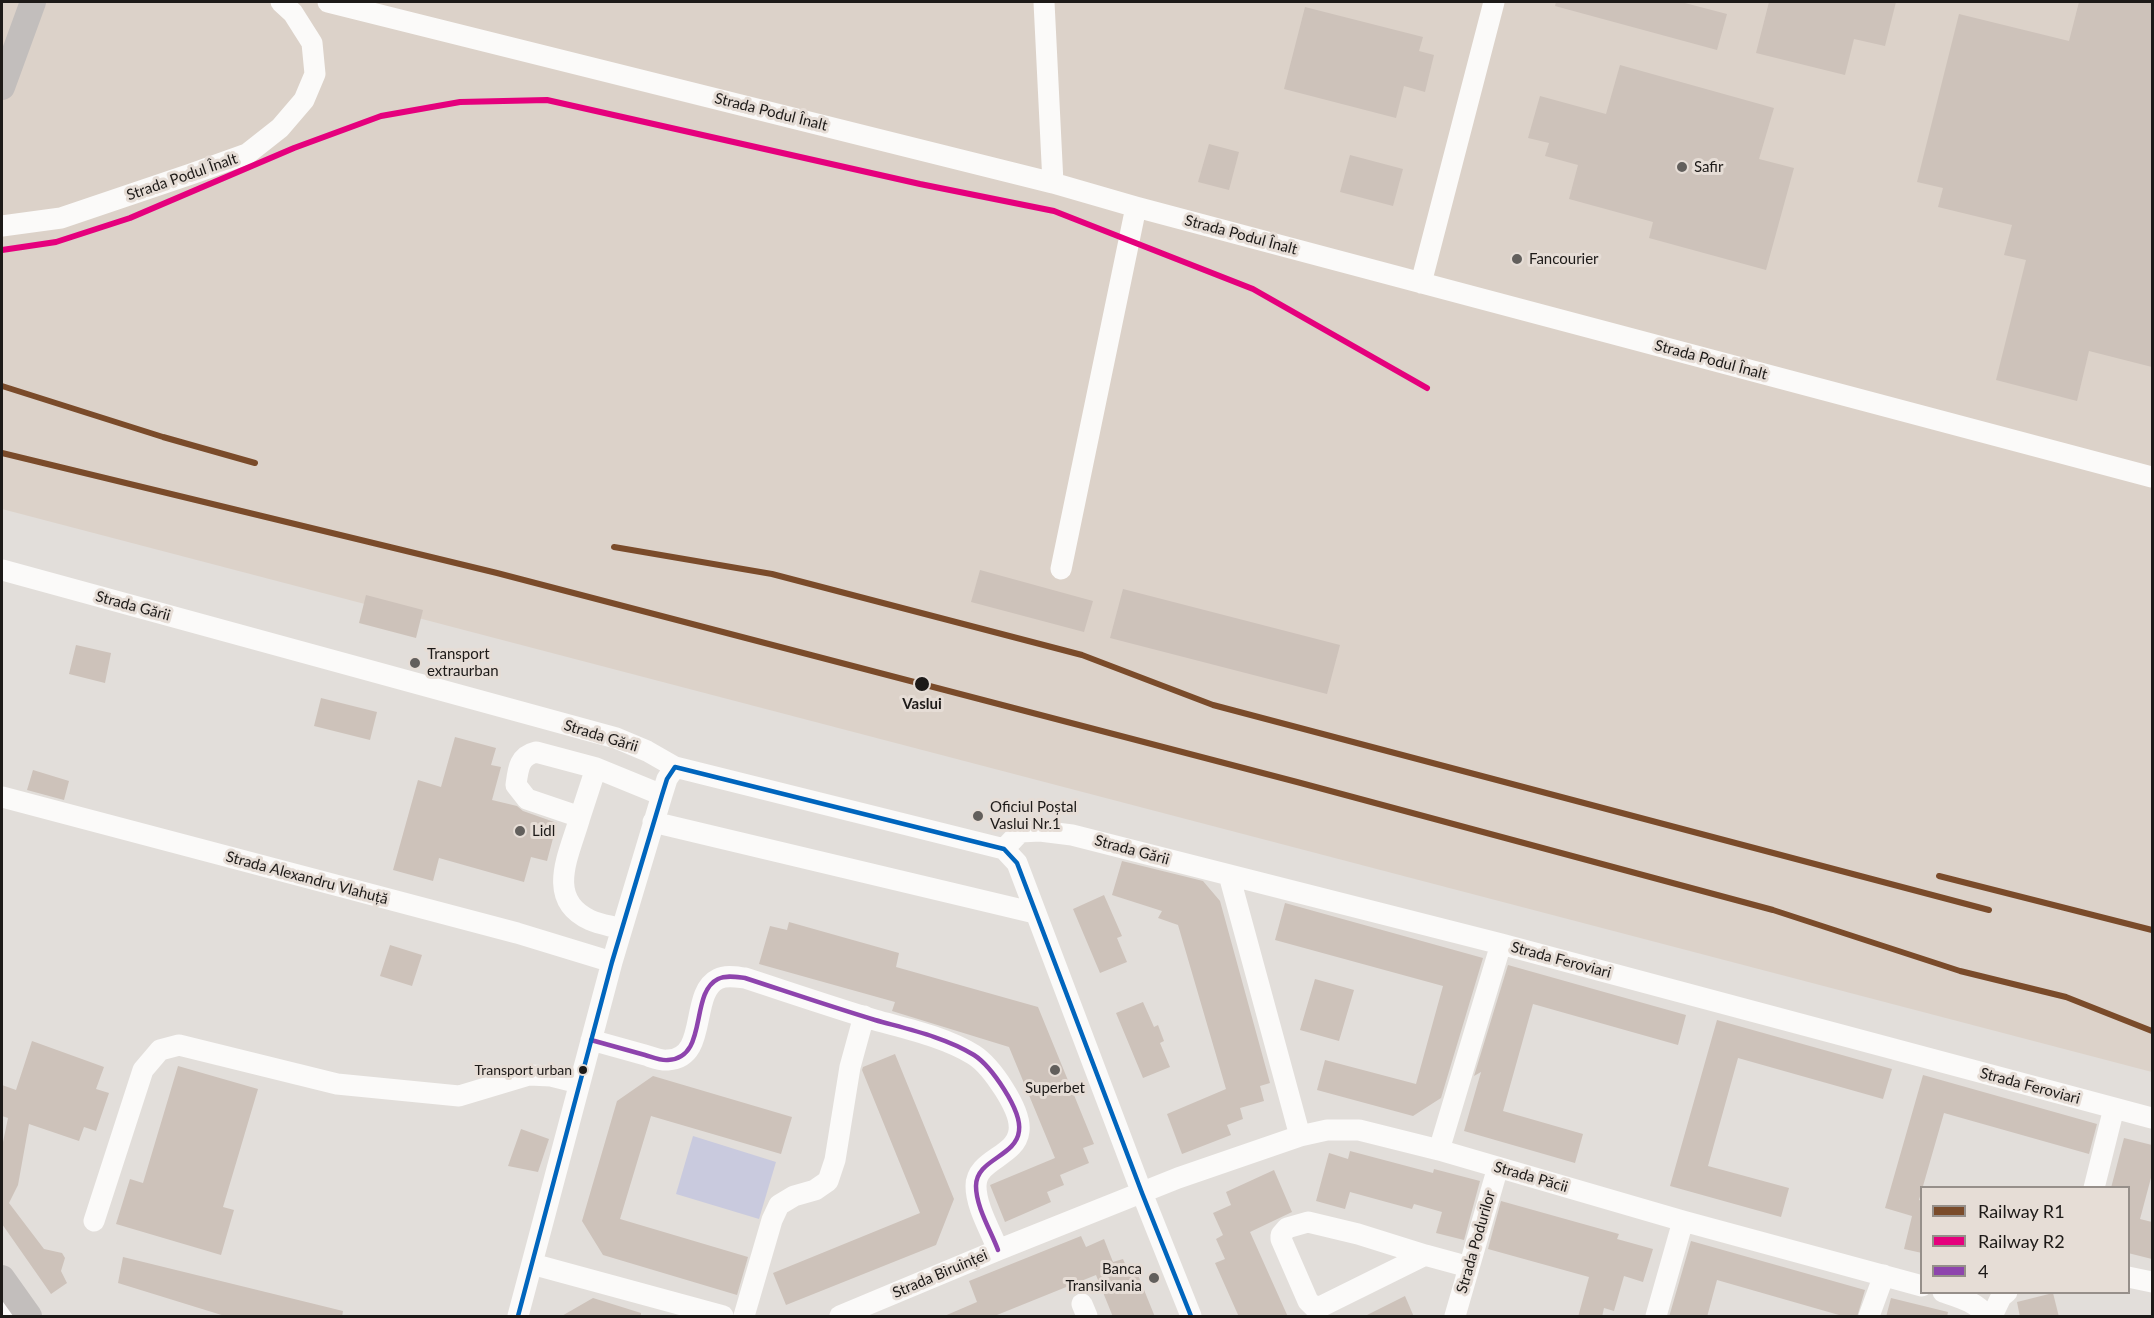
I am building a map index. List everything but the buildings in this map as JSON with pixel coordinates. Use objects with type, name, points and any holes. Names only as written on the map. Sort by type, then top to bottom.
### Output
[{"type":"main road","points":[[2,87],[33,2]]},
{"type":"main road","points":[[2,1278],[26,1316]]},
{"type":"street","name":"Strada Podul Înalt","points":[[2,226],[61,218],[191,174],[247,154],[280,128],[304,100],[315,74],[312,43],[293,13],[281,2]]},
{"type":"street","name":"Strada Podul Înalt","points":[[328,2],[1053,183],[2152,477]]},
{"type":"street","points":[[1044,2],[1053,183]]},
{"type":"street","points":[[1421,283],[1494,2]]},
{"type":"street","points":[[1061,569],[1136,207]]},
{"type":"street","name":"Strada Gării","points":[[2,570],[616,738],[648,751],[675,767],[1004,849],[1020,832],[1027,830],[1056,832],[1229,875]]},
{"type":"street","points":[[580,817],[527,799],[516,785],[519,765],[527,754],[536,752],[596,768],[662,795]]},
{"type":"street","points":[[518,1317],[621,929],[667,779],[675,767]]},
{"type":"street","points":[[596,768],[562,879],[564,894],[576,912],[591,920],[621,929]]},
{"type":"street","name":"Strada Alexandru Vlahuță","points":[[2,798],[517,933],[612,962]]},
{"type":"street","points":[[653,822],[1035,913]]},
{"type":"street","points":[[1004,849],[1017,863],[1191,1317]]},
{"type":"street","points":[[1229,875],[1300,1136]]},
{"type":"street","name":"Strada Feroviari","points":[[1229,875],[1501,944],[2152,1118]]},
{"type":"street","points":[[1439,1150],[1501,944]]},
{"type":"street","points":[[591,1040],[667,1061],[681,1056],[692,1044],[705,995],[711,984],[719,978],[731,976],[745,978],[924,1034],[974,1055],[991,1069],[1006,1092],[1019,1120],[1019,1131],[1015,1143],[986,1166],[977,1178],[976,1188],[980,1203],[998,1250]]},
{"type":"street","points":[[744,1317],[772,1220],[779,1205],[794,1196],[815,1190],[828,1181],[835,1160],[850,1067],[864,1016]]},
{"type":"street","points":[[94,1221],[143,1070],[160,1050],[179,1045],[337,1084],[459,1096],[529,1075],[551,1076],[579,1083]]},
{"type":"street","points":[[2094,1186],[2114,1108]]},
{"type":"street","name":"Strada Păcii","points":[[1142,1193],[1300,1136],[1328,1130],[1359,1130],[1439,1150],[1683,1221],[1920,1285]]},
{"type":"street","name":"Strada Podurilor","points":[[1455,1317],[1498,1167]]},
{"type":"street","name":"Strada Biruinței","points":[[840,1317],[998,1250],[1142,1193]]},
{"type":"street","points":[[1656,1317],[1683,1221]]},
{"type":"street","points":[[1425,1255],[1322,1306],[1314,1307],[1308,1301],[1281,1239],[1281,1234],[1287,1228],[1308,1222],[1368,1236],[1469,1267]]},
{"type":"street","points":[[532,1264],[723,1317]]},
{"type":"street","points":[[1869,1317],[1884,1275]]},
{"type":"street","points":[[2130,1277],[2152,1282]]},
{"type":"street","points":[[1947,1294],[1965,1299],[1989,1317],[2001,1297],[2006,1294]]},
{"type":"street","points":[[2,1308],[26,1316]]},
{"type":"shaded area","points":[[2,2],[2152,2],[2152,1072],[2,509]]},
{"type":"shaded area","points":[[693,1136],[776,1162],[759,1219],[676,1194]]},
{"type":"rail line","name":"R2","points":[[2,250],[56,242],[130,218],[294,148],[381,116],[460,102],[547,100],[920,184],[1054,211],[1253,289],[1427,388]]},
{"type":"rail line","name":"R1","points":[[2,386],[163,437],[255,463]]},
{"type":"rail line","name":"R1","points":[[2,453],[497,573],[1297,782],[1773,910],[1960,971],[2066,997],[2152,1031]]},
{"type":"rail line","name":"R1","points":[[614,547],[772,574],[1082,655],[1213,705],[1989,910]]},
{"type":"rail line","name":"R1","points":[[1939,876],[2152,930]]},
{"type":"transit line","points":[[518,1316],[612,962],[667,779],[675,767],[1004,849],[1017,863],[1191,1316]]},
{"type":"transit line","name":"4","points":[[591,1040],[659,1059],[668,1060],[681,1057],[689,1048],[694,1037],[709,986],[718,979],[731,977],[745,978],[926,1034],[963,1049],[981,1061],[996,1078],[1011,1101],[1019,1122],[1016,1140],[1011,1147],[982,1170],[976,1186],[981,1210],[998,1250]]},
{"type":"place","name":"Safir","points":[[1682,167]]},
{"type":"place","name":"Fancourier","points":[[1517,259]]},
{"type":"place","name":"Transport extraurban","points":[[415,663]]},
{"type":"place","name":"Vaslui","points":[[922,684]]},
{"type":"place","name":"Oficiul Poștal Vaslui Nr.1","points":[[978,816]]},
{"type":"place","name":"Lidl","points":[[520,831]]},
{"type":"place","name":"Transport urban","points":[[583,1070]]},
{"type":"place","name":"Superbet","points":[[1055,1070]]},
{"type":"place","name":"Banca Transilvania","points":[[1154,1278]]}]
